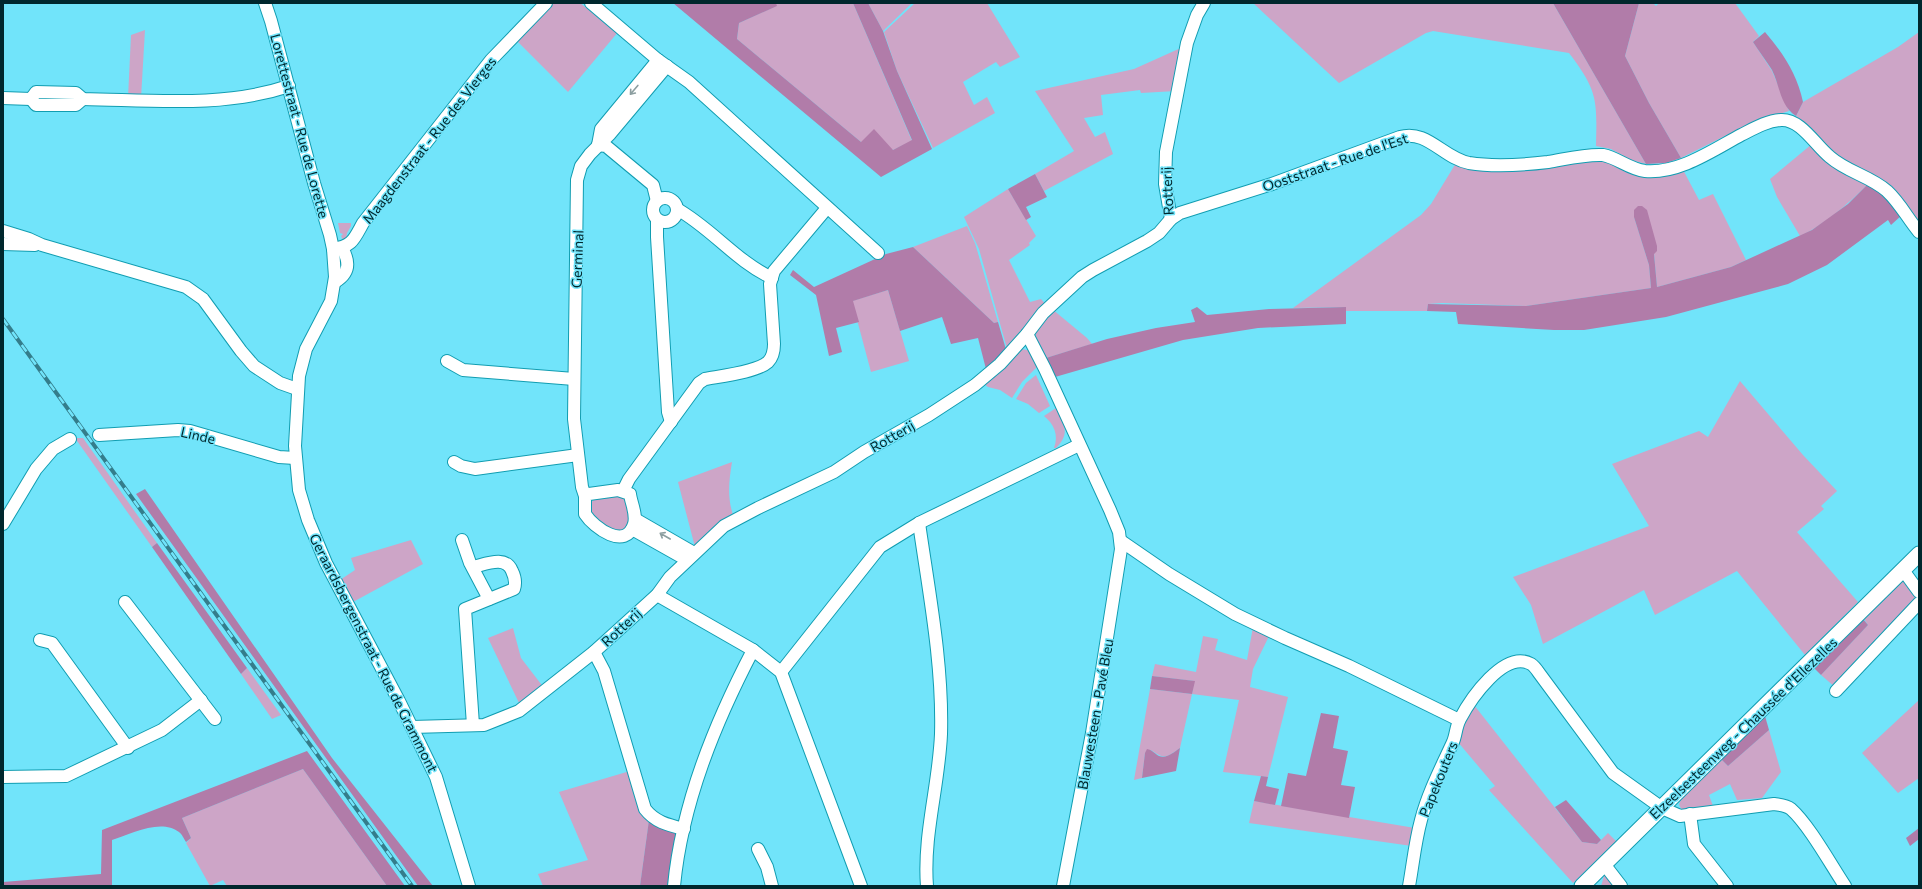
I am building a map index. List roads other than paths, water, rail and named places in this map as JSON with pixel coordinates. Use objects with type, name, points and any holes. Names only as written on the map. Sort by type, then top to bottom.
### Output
[{"type":"main road","name":"Elzeelsesteenweg - Chaussée d'Ellezelles","points":[[1582,886],[1919,554]]},
{"type":"street","name":"Lorettestraat - Rue de Lorette","points":[[265,3],[273,27],[314,183],[338,248]]},
{"type":"street","name":"Maagdenstraat - Rue des Vierges","points":[[338,248],[352,242],[363,223],[491,60],[546,3]]},
{"type":"street","points":[[591,3],[688,82],[878,253]]},
{"type":"street","name":"Rotterij","points":[[412,727],[493,723],[520,711],[594,652],[657,595],[670,577],[724,526],[834,472],[864,452],[960,395],[1000,364],[1027,334],[1043,313],[1082,277],[1159,233],[1171,219],[1165,184],[1166,152],[1187,43],[1197,15],[1204,3]]},
{"type":"street","name":"Germinal","points":[[634,524],[622,536],[610,536],[603,532],[586,514],[585,496],[582,487],[574,419],[577,180],[581,166],[598,145],[610,134],[663,63]]},
{"type":"street","points":[[3,98],[31,99],[36,92],[76,93],[83,99],[218,100],[236,98],[288,86]]},
{"type":"street","name":"Ooststraat - Rue de l'Est","points":[[1171,219],[1180,213],[1272,184],[1410,134],[1419,136],[1448,154],[1468,162],[1523,164],[1603,155],[1610,156],[1633,169],[1646,171],[1681,164],[1756,127],[1781,120],[1794,122],[1831,158],[1884,188],[1892,196],[1919,232]]},
{"type":"street","points":[[598,145],[606,146],[653,185],[657,201]]},
{"type":"street","points":[[671,422],[668,412],[657,220],[653,211],[653,207],[657,201],[664,198],[669,198],[673,201],[677,209],[693,218],[755,270],[772,278]]},
{"type":"street","points":[[623,491],[629,479],[699,384],[705,379],[759,367],[771,357],[774,344],[770,284],[774,271],[827,208]]},
{"type":"street","points":[[657,220],[662,222],[671,221],[674,218],[677,209]]},
{"type":"street","points":[[3,231],[29,239],[42,245],[186,287],[203,298],[241,351],[254,366],[280,383],[297,389]]},
{"type":"street","points":[[3,244],[42,245]]},
{"type":"street","name":"Geraardsbergenstraat - Rue de Grammont","points":[[338,248],[347,256],[348,265],[342,278],[335,282],[331,301],[306,348],[297,389],[295,458],[299,490],[308,520],[321,552],[412,727],[441,789],[469,886]]},
{"type":"street","points":[[1027,334],[1046,369],[1110,510],[1121,541],[1169,574],[1235,614],[1285,638],[1350,666],[1459,720],[1483,686],[1496,672],[1509,664],[1520,662],[1531,664],[1539,672],[1613,773],[1662,808],[1680,816],[1774,804],[1790,808],[1802,821],[1845,886]]},
{"type":"street","points":[[447,360],[463,370],[574,379]]},
{"type":"street","name":"Linde","points":[[99,435],[178,430],[190,431],[279,457],[295,458]]},
{"type":"street","points":[[3,524],[36,469],[53,449],[70,439]]},
{"type":"street","points":[[781,672],[880,547],[919,523],[1079,444]]},
{"type":"street","points":[[454,462],[461,466],[475,469],[578,455]]},
{"type":"street","points":[[585,496],[596,493],[623,491],[630,494],[634,524],[691,556]]},
{"type":"street","points":[[919,523],[940,679],[941,736],[928,835],[927,886]]},
{"type":"street","points":[[462,540],[473,567],[489,599]]},
{"type":"street","name":"Blauwesteen - Pavé Bleu","points":[[1063,886],[1081,799],[1121,558],[1121,541]]},
{"type":"street","points":[[473,567],[501,561],[506,562],[510,566],[515,584],[514,590],[465,609],[473,725]]},
{"type":"street","points":[[1903,570],[1919,592]]},
{"type":"street","points":[[657,595],[753,650],[781,672],[861,886]]},
{"type":"street","points":[[125,602],[215,719]]},
{"type":"street","points":[[1836,692],[1919,603]]},
{"type":"street","points":[[40,640],[52,643],[128,748]]},
{"type":"street","points":[[674,886],[684,829],[705,757],[719,720],[753,650]]},
{"type":"street","points":[[594,652],[604,671],[645,809],[650,816],[663,824],[684,829]]},
{"type":"street","points":[[3,777],[66,776],[128,748],[162,730],[200,700]]},
{"type":"street","name":"Papekouters","points":[[1409,886],[1420,820],[1433,785],[1455,739],[1459,720]]},
{"type":"street","points":[[1690,814],[1694,844],[1727,886]]},
{"type":"street","points":[[758,849],[767,867],[772,886]]},
{"type":"street","points":[[1604,864],[1620,884]]},
{"type":"railway","points":[[3,319],[412,886]]}]
